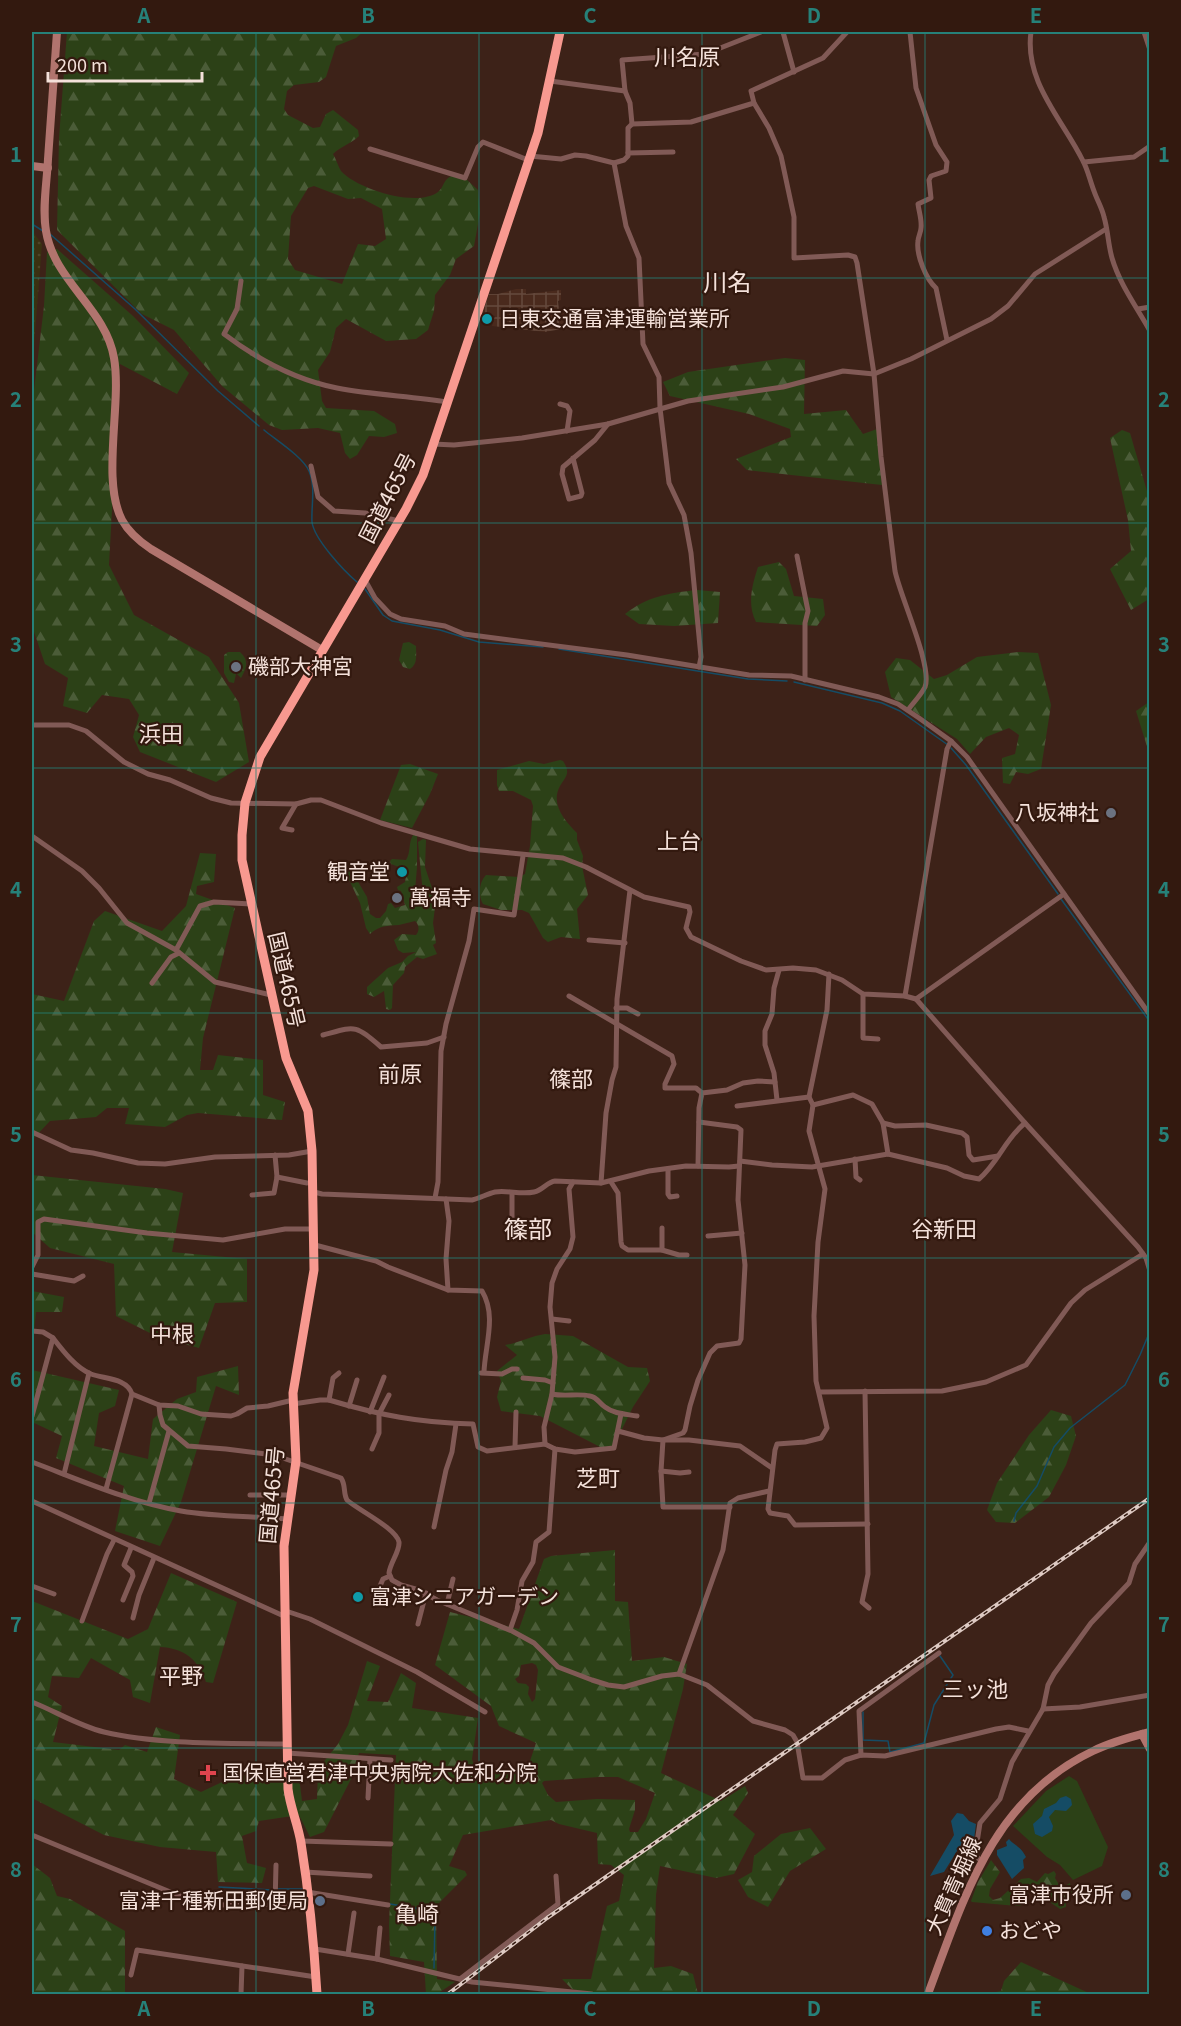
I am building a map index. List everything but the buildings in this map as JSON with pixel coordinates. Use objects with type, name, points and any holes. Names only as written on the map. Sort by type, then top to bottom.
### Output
[{"type":"highway","name":"国道465号","points":[[317,1995],[315,1949],[301,1841],[290,1804],[284,1546],[296,1461],[293,1402],[314,1270],[312,1151],[308,1112],[286,1058],[242,860],[245,803],[260,757],[399,521],[423,475],[544,113],[560,32]]},
{"type":"street","points":[[57,32],[45,221],[52,251],[62,272],[104,328],[112,345],[116,366],[115,500],[121,519],[129,531],[151,549],[322,650]]},
{"type":"street","points":[[632,124],[630,103],[625,91],[622,60],[705,54],[761,32]]},
{"type":"street","points":[[783,32],[794,72]]},
{"type":"street","points":[[847,32],[823,58],[751,91],[754,104],[769,128],[781,156],[794,217],[794,258],[848,255],[855,257],[874,374],[881,457],[895,571],[898,588],[927,671],[925,687],[908,710]]},
{"type":"street","points":[[910,32],[916,88],[924,106],[930,130],[948,167],[946,171],[931,176],[929,180],[931,198],[918,204],[921,227],[917,242],[922,266],[927,270],[936,288],[947,340]]},
{"type":"street","points":[[1030,32],[1030,52],[1037,78],[1050,107],[1084,162],[1104,217],[1119,278],[1125,293],[1138,309],[1149,331]]},
{"type":"street","points":[[1144,32],[1149,50]]},
{"type":"street","points":[[550,81],[625,91]]},
{"type":"street","points":[[370,149],[465,178],[478,147],[483,142],[529,158],[561,159],[575,155],[614,163],[624,160],[628,153],[628,128],[632,124],[691,122],[754,104]]},
{"type":"street","points":[[1084,162],[1134,156],[1149,146]]},
{"type":"street","points":[[628,153],[673,152]]},
{"type":"street","points":[[614,163],[626,226],[639,258],[643,344],[660,377],[660,408],[669,483],[684,515],[691,553],[701,657],[699,667]]},
{"type":"street","points":[[32,166],[48,168]]},
{"type":"street","points":[[433,444],[475,444],[567,431],[608,424],[699,399],[783,387],[843,371],[874,374],[911,359],[991,319],[1008,306],[1035,274],[1106,229]]},
{"type":"street","points":[[241,281],[237,309],[225,334],[251,353],[296,376],[336,388],[448,402]]},
{"type":"street","points":[[1138,309],[1149,307]]},
{"type":"street","points":[[560,404],[567,406],[570,411],[567,431]]},
{"type":"street","points":[[573,458],[582,493],[581,496],[569,499],[562,470],[573,458],[595,440],[608,424]]},
{"type":"street","points":[[311,466],[318,497],[334,511],[365,513],[399,521]]},
{"type":"street","points":[[797,556],[808,611],[805,623],[805,680]]},
{"type":"street","points":[[362,584],[390,614],[401,619],[445,626],[464,634],[627,655],[749,675],[791,676],[879,697],[908,710],[972,764],[1149,1015]]},
{"type":"street","points":[[32,725],[69,725],[86,731],[124,762],[148,774],[170,780],[211,798],[231,803],[296,804],[321,800],[381,823],[482,852],[563,858],[630,890],[657,900],[688,907],[690,912],[686,928],[691,937],[756,967],[771,971],[816,969],[842,980],[863,994],[904,996],[916,999],[1143,1254],[1149,1271]]},
{"type":"street","points":[[904,996],[950,744]]},
{"type":"street","points":[[292,830],[282,828],[296,804]]},
{"type":"street","points":[[32,836],[82,871],[127,923],[177,951],[215,982],[271,995]]},
{"type":"street","points":[[435,1198],[438,1182],[441,1052],[469,940],[474,909],[514,915],[523,856]]},
{"type":"street","points":[[601,1183],[606,1113],[616,1066],[616,1008],[630,890]]},
{"type":"street","points":[[916,999],[1064,894]]},
{"type":"street","points":[[152,983],[177,951],[200,906],[214,902],[251,904]]},
{"type":"street","points":[[589,940],[625,943]]},
{"type":"street","points":[[777,1100],[765,1037],[773,1009],[774,988],[779,970]]},
{"type":"street","points":[[829,974],[827,1010],[807,1092],[813,1105],[809,1131],[820,1164],[825,1189],[814,1296],[816,1381],[827,1428],[821,1438],[805,1442],[777,1444],[768,1509],[770,1513],[788,1516],[795,1525],[868,1524]]},
{"type":"street","points":[[863,994],[863,1038],[878,1038]]},
{"type":"street","points":[[569,996],[674,1058],[665,1088],[696,1088],[702,1093],[727,1090],[743,1083],[775,1082]]},
{"type":"street","points":[[616,1008],[627,1008],[638,1014]]},
{"type":"street","points":[[322,1035],[352,1027],[360,1030],[381,1047],[427,1043],[444,1037]]},
{"type":"street","points":[[736,1106],[777,1100],[807,1092]]},
{"type":"street","points":[[698,1166],[702,1093]]},
{"type":"street","points":[[813,1105],[853,1095],[872,1104],[882,1123],[888,1154]]},
{"type":"street","points":[[663,1440],[683,1433],[685,1430],[690,1406],[710,1353],[717,1346],[739,1343],[746,1265],[738,1200],[740,1128],[699,1122]]},
{"type":"street","points":[[882,1123],[895,1126],[926,1125],[962,1133],[967,1137],[969,1155],[973,1160],[998,1156]]},
{"type":"street","points":[[314,1192],[472,1200],[496,1192],[537,1192],[550,1182],[611,1182],[628,1175],[668,1168],[729,1167],[740,1163],[802,1167],[888,1154],[947,1168],[964,1176],[979,1179],[991,1169],[1011,1136],[1025,1123]]},
{"type":"street","points":[[32,1132],[71,1150],[93,1152],[138,1163],[165,1164],[215,1157],[312,1151]]},
{"type":"street","points":[[252,1195],[273,1194],[277,1177],[275,1155]]},
{"type":"street","points":[[855,1160],[856,1177],[860,1180]]},
{"type":"street","points":[[772,1165],[772,1173]]},
{"type":"street","points":[[668,1168],[668,1194],[670,1197],[677,1196]]},
{"type":"street","points":[[277,1177],[307,1183]]},
{"type":"street","points":[[545,1444],[544,1427],[552,1394],[555,1351],[550,1307],[552,1283],[557,1269],[570,1248],[573,1237],[568,1189],[573,1182]]},
{"type":"street","points":[[611,1182],[618,1193],[622,1246],[628,1250],[662,1250],[679,1256],[687,1255]]},
{"type":"street","points":[[512,1193],[512,1221]]},
{"type":"street","points":[[446,1199],[450,1221],[446,1259],[448,1290]]},
{"type":"street","points":[[32,1267],[38,1255],[38,1222],[44,1219],[147,1233],[223,1240],[285,1229],[315,1229]]},
{"type":"street","points":[[662,1228],[662,1250]]},
{"type":"street","points":[[708,1236],[742,1233]]},
{"type":"street","points":[[315,1245],[376,1261],[388,1268],[448,1290],[482,1291],[488,1303],[490,1328],[482,1373],[502,1374],[517,1369]]},
{"type":"street","points":[[820,1392],[942,1391],[965,1388],[1026,1365],[1071,1303],[1085,1290],[1143,1254]]},
{"type":"street","points":[[32,1274],[74,1281],[83,1276]]},
{"type":"street","points":[[552,1319],[569,1321]]},
{"type":"street","points":[[32,1331],[43,1332],[53,1338],[66,1354],[89,1373],[129,1385],[132,1394],[106,1489]]},
{"type":"street","points":[[32,1416],[34,1397],[53,1338]]},
{"type":"street","points":[[1026,1365],[1033,1370]]},
{"type":"street","points":[[64,1474],[89,1373]]},
{"type":"street","points":[[329,1400],[333,1377],[339,1373]]},
{"type":"street","points":[[370,1412],[384,1377]]},
{"type":"street","points":[[523,1378],[553,1383]]},
{"type":"street","points":[[349,1406],[357,1380]]},
{"type":"street","points":[[865,1391],[868,1575],[862,1602],[869,1608]]},
{"type":"street","points":[[132,1394],[159,1405],[178,1406],[201,1414],[231,1416],[247,1408],[329,1400],[379,1414],[435,1423],[473,1424],[476,1442],[481,1450],[487,1451],[545,1444],[555,1449],[575,1452],[614,1448],[621,1414]]},
{"type":"street","points":[[552,1394],[589,1395],[598,1399],[607,1409],[637,1416]]},
{"type":"street","points":[[372,1449],[379,1433],[379,1414],[389,1395]]},
{"type":"street","points":[[159,1405],[159,1415],[163,1425],[188,1446],[274,1455],[342,1478],[344,1495],[347,1500],[383,1525],[397,1538],[398,1546],[389,1569],[390,1576],[401,1585],[426,1593],[510,1630],[534,1643],[558,1666],[608,1685],[624,1687],[662,1676],[680,1674],[707,1685],[753,1721],[785,1730],[793,1735],[798,1742],[803,1778],[822,1778],[845,1760],[861,1755],[885,1756],[1009,1727],[1028,1731]]},
{"type":"street","points":[[515,1447],[516,1412]]},
{"type":"street","points":[[434,1527],[452,1452],[456,1424]]},
{"type":"street","points":[[149,1503],[169,1431]]},
{"type":"street","points":[[618,1431],[644,1438],[740,1446],[772,1468]]},
{"type":"street","points":[[663,1440],[661,1471],[663,1508],[730,1507]]},
{"type":"street","points":[[510,1630],[517,1610],[522,1581],[532,1562],[536,1542],[549,1532],[555,1449]]},
{"type":"street","points":[[32,1462],[106,1489],[182,1511],[245,1518],[286,1519]]},
{"type":"street","points":[[661,1471],[688,1472]]},
{"type":"street","points":[[680,1674],[723,1550],[732,1501],[769,1491]]},
{"type":"street","points":[[250,1495],[290,1495]]},
{"type":"street","points":[[32,1501],[154,1558],[286,1614],[310,1619],[429,1678],[485,1712]]},
{"type":"street","points":[[82,1621],[114,1540]]},
{"type":"street","points":[[981,1861],[975,1855],[980,1823],[1000,1799],[1012,1762],[1028,1731],[1043,1709],[1048,1685],[1091,1623],[1129,1583],[1135,1564],[1149,1542]]},
{"type":"street","points":[[123,1600],[133,1576],[124,1565],[131,1548]]},
{"type":"street","points":[[134,1618],[139,1595],[154,1558]]},
{"type":"street","points":[[377,1593],[383,1579],[390,1576]]},
{"type":"street","points":[[447,1604],[453,1579]]},
{"type":"street","points":[[32,1586],[54,1594]]},
{"type":"street","points":[[418,1624],[426,1593]]},
{"type":"street","points":[[861,1755],[860,1711],[939,1653]]},
{"type":"street","points":[[1043,1709],[1080,1707],[1149,1695]]},
{"type":"street","points":[[32,1702],[102,1732],[391,1760]]},
{"type":"street","points":[[1146,1732],[1149,1749]]},
{"type":"street","name":"大貫青堀線","points":[[928,1995],[966,1894],[981,1861],[996,1836],[1020,1805],[1047,1779],[1093,1751],[1146,1732]]},
{"type":"street","points":[[368,1798],[370,1758]]},
{"type":"street","points":[[32,1835],[197,1903],[213,1905],[309,1904]]},
{"type":"street","points":[[301,1841],[391,1844]]},
{"type":"street","points":[[275,1905],[276,1865]]},
{"type":"street","points":[[304,1872],[369,1876]]},
{"type":"street","points":[[460,1979],[558,1904],[556,1876]]},
{"type":"street","points":[[307,1892],[388,1905]]},
{"type":"street","points":[[348,1954],[354,1913]]},
{"type":"street","points":[[377,1959],[380,1928]]},
{"type":"street","points":[[315,1949],[377,1959],[493,1985],[592,1994]]},
{"type":"street","points":[[131,1975],[137,1950],[316,1977]]},
{"type":"street","points":[[240,1995],[242,1966]]},
{"type":"shaded area","points":[[526,289],[526,294],[561,290],[561,300],[558,301],[559,310],[569,309],[572,327],[545,332],[492,326],[495,316],[483,312],[489,294]]},
{"type":"green space","points":[[67,32],[363,32],[356,38],[336,46],[326,77],[319,82],[294,85],[287,91],[284,109],[288,115],[313,128],[320,127],[326,114],[333,110],[358,130],[359,136],[333,154],[341,171],[360,184],[388,194],[416,198],[438,192],[447,179],[453,175],[466,179],[478,190],[480,213],[474,246],[456,259],[450,275],[435,295],[434,311],[428,330],[416,339],[386,341],[346,319],[336,328],[330,352],[318,370],[322,401],[326,408],[374,411],[395,424],[397,433],[384,437],[369,436],[357,455],[350,459],[345,453],[340,433],[318,428],[282,430],[269,425],[222,386],[174,330],[142,314],[57,230],[59,138]],"holes":[[[314,186],[348,199],[361,198],[382,209],[386,239],[375,246],[358,244],[342,284],[295,270],[288,259],[291,216],[308,188]]]},
{"type":"green space","points":[[57,249],[133,316],[189,373],[177,394],[120,364],[109,565],[134,615],[209,657],[239,703],[249,762],[216,782],[140,752],[133,737],[139,715],[129,699],[102,695],[87,713],[63,706],[68,678],[45,664],[32,626],[32,407],[44,306],[47,252]]},
{"type":"green space","points":[[785,358],[805,360],[804,414],[846,410],[863,434],[877,429],[882,485],[747,470],[736,459],[791,437],[790,429],[749,414],[670,396],[663,382],[688,372]]},
{"type":"green space","points":[[1122,430],[1130,433],[1149,498],[1149,599],[1131,610],[1110,569],[1131,551],[1128,520],[1110,438]]},
{"type":"green space","points":[[779,562],[786,569],[794,596],[823,599],[825,615],[817,626],[756,622],[751,602],[758,567]]},
{"type":"green space","points":[[697,590],[720,592],[718,623],[674,626],[639,624],[625,614],[659,596]]},
{"type":"green space","points":[[409,642],[416,646],[415,662],[410,669],[403,667],[399,660],[403,643]]},
{"type":"green space","points":[[228,652],[240,652],[246,661],[241,678],[237,674],[240,668],[238,665],[233,665],[236,674],[234,683],[229,682],[224,673],[224,655]]},
{"type":"green space","points":[[1018,652],[1038,653],[1051,705],[1041,769],[1028,774],[1016,772],[1010,784],[1003,783],[1002,758],[1015,754],[1019,735],[1009,728],[986,737],[970,754],[957,739],[891,697],[885,672],[896,658],[910,660],[934,679],[947,675],[977,657]]},
{"type":"green space","points":[[1149,702],[1149,753],[1136,711]]},
{"type":"green space","points":[[529,761],[544,764],[563,761],[567,772],[557,793],[558,806],[564,818],[577,833],[583,856],[582,866],[588,895],[577,909],[580,939],[561,937],[548,942],[543,938],[529,913],[522,910],[501,910],[483,904],[480,889],[486,875],[519,877],[525,874],[530,846],[533,806],[531,800],[513,791],[499,791],[497,770]]},
{"type":"green space","points":[[410,764],[438,774],[412,828],[380,820],[401,765]]},
{"type":"green space","points":[[413,835],[417,835],[415,891],[418,902],[421,902],[423,894],[418,842],[426,840],[425,867],[436,900],[433,923],[436,943],[433,945],[437,954],[423,959],[417,957],[405,967],[404,973],[393,985],[390,1010],[386,1009],[384,991],[374,997],[367,994],[367,987],[388,968],[416,952],[403,953],[398,950],[394,940],[402,934],[416,935],[418,926],[415,921],[380,927],[370,934],[366,928],[360,903],[345,871],[349,866],[355,866],[357,880],[367,897],[370,914],[376,918],[380,918],[386,911],[388,904],[391,903],[395,908],[405,905],[401,891],[397,887],[405,882],[407,870],[391,864],[390,861],[392,859],[406,860]]},
{"type":"green space","points":[[200,853],[216,854],[214,882],[197,886],[196,894],[235,908],[203,1038],[200,1070],[213,1070],[218,1055],[263,1060],[263,1095],[285,1102],[282,1120],[198,1113],[187,1115],[165,1127],[125,1124],[129,1108],[107,1108],[96,1117],[50,1121],[32,1140],[32,994],[64,1001],[94,921],[105,911],[162,931],[186,906]]},
{"type":"green space","points":[[32,1175],[165,1189],[183,1193],[172,1252],[247,1259],[247,1302],[215,1303],[199,1348],[158,1337],[116,1316],[114,1264],[50,1248],[32,1232]]},
{"type":"green space","points":[[32,1291],[64,1297],[62,1312],[36,1312],[32,1350]]},
{"type":"green space","points":[[545,1334],[573,1336],[628,1367],[647,1368],[650,1381],[633,1407],[614,1445],[604,1449],[540,1416],[501,1411],[497,1397],[501,1381],[497,1371],[517,1355],[505,1345]]},
{"type":"green space","points":[[238,1366],[239,1395],[216,1386],[181,1502],[160,1546],[115,1531],[124,1486],[56,1458],[62,1436],[32,1422],[32,1370],[119,1390],[115,1406],[99,1413],[94,1446],[148,1459],[153,1419],[177,1399],[196,1392],[197,1377]]},
{"type":"green space","points":[[1051,1410],[1071,1416],[1076,1436],[1066,1465],[1049,1497],[1015,1523],[996,1522],[987,1510],[997,1483],[1029,1435]]},
{"type":"green space","points":[[615,1550],[615,1601],[628,1602],[632,1661],[664,1657],[687,1664],[683,1689],[661,1773],[721,1801],[745,1786],[748,1793],[733,1815],[755,1834],[734,1874],[716,1878],[660,1866],[656,1895],[654,1968],[671,1966],[693,1974],[698,1994],[592,1994],[572,1989],[562,1979],[591,1979],[607,1906],[619,1901],[624,1875],[611,1865],[598,1864],[597,1833],[551,1820],[463,1835],[449,1866],[465,1871],[467,1875],[436,1906],[437,1979],[455,1982],[437,1994],[426,1994],[424,1962],[390,1956],[389,1925],[396,1755],[359,1753],[351,1779],[324,1832],[310,1837],[299,1815],[259,1821],[256,1831],[242,1836],[247,1863],[266,1868],[262,1883],[218,1882],[216,1852],[160,1847],[104,1835],[32,1798],[32,1601],[128,1639],[148,1629],[171,1573],[237,1602],[213,1683],[206,1682],[199,1667],[189,1656],[183,1652],[160,1647],[150,1703],[133,1697],[130,1680],[91,1658],[79,1678],[52,1676],[48,1697],[62,1706],[53,1742],[119,1750],[125,1745],[147,1752],[156,1727],[180,1735],[174,1779],[201,1792],[239,1774],[262,1780],[299,1777],[302,1801],[317,1799],[318,1769],[338,1744],[348,1725],[367,1661],[380,1666],[367,1701],[388,1702],[401,1673],[416,1683],[412,1708],[478,1718],[472,1759],[476,1773],[528,1767],[536,1743],[499,1726],[491,1706],[435,1665],[450,1612],[519,1629],[544,1559],[551,1556]],"holes":[[[532,1663],[538,1670],[535,1699],[532,1702],[528,1694],[529,1687],[518,1683],[515,1679],[519,1676],[521,1665]],[[618,1777],[655,1793],[646,1819],[638,1832],[630,1832],[629,1829],[635,1810],[635,1800],[597,1799],[556,1802],[548,1795],[542,1783]]]},
{"type":"green space","points":[[1069,1776],[1077,1781],[1108,1847],[1102,1866],[1073,1880],[1060,1865],[1047,1857],[1013,1826],[1046,1791]]},
{"type":"green space","points":[[810,1828],[826,1849],[790,1871],[768,1907],[748,1897],[738,1880],[752,1872],[754,1856],[781,1834]]},
{"type":"green space","points":[[991,1860],[1000,1872],[990,1889],[989,1896],[993,1900],[1000,1898],[1021,1879],[1029,1878],[1037,1882],[1045,1873],[1054,1871],[1061,1888],[1070,1883],[1072,1893],[1066,1901],[1066,1907],[1060,1909],[1032,1890],[1028,1892],[1021,1906],[972,1902],[978,1882]]},
{"type":"green space","points":[[32,1864],[50,1878],[57,1896],[70,1899],[125,1931],[125,1994],[32,1994]]},
{"type":"green space","points":[[1021,1962],[1091,1994],[986,1994],[1001,1991],[1004,1981]]},
{"type":"sand","points":[[32,231],[42,244],[32,371]]},
{"type":"water","points":[[1066,1796],[1071,1799],[1072,1805],[1066,1811],[1055,1810],[1049,1817],[1053,1826],[1052,1831],[1042,1837],[1035,1834],[1033,1824],[1042,1816],[1044,1809]]},
{"type":"water","points":[[957,1813],[963,1814],[969,1821],[976,1824],[973,1847],[961,1848],[944,1872],[930,1876],[954,1835],[951,1821]]},
{"type":"water","points":[[1009,1839],[1026,1857],[1023,1860],[1024,1868],[1012,1879],[997,1855],[997,1850],[1007,1846],[1006,1842]]},
{"type":"waterway","points":[[32,224],[43,231]]},
{"type":"waterway","points":[[50,234],[135,309],[218,391],[259,426]]},
{"type":"waterway","points":[[264,430],[306,466],[312,483],[314,529],[330,554],[357,582]]},
{"type":"waterway","points":[[365,589],[383,615],[392,621],[440,630],[479,642],[543,647]]},
{"type":"waterway","points":[[559,649],[748,679],[787,681]]},
{"type":"waterway","points":[[794,682],[882,703],[900,711],[948,745]]},
{"type":"waterway","points":[[951,748],[966,765],[1058,894]]},
{"type":"waterway","points":[[1061,899],[1150,1022]]},
{"type":"waterway","points":[[1014,1521],[1016,1513],[1037,1486],[1054,1447],[1070,1428],[1125,1385],[1150,1331]]},
{"type":"waterway","points":[[863,1712],[863,1740],[888,1741],[890,1752],[924,1743],[934,1705],[953,1675],[940,1656]]},
{"type":"waterway","points":[[219,1887],[272,1890]]},
{"type":"waterway","points":[[277,1889],[302,1889]]},
{"type":"waterway","points":[[390,1904],[432,1911],[435,1915],[434,1968]]},
{"type":"railway","points":[[448,1994],[547,1918],[1150,1498]]},
{"type":"place","name":"日東交通富津運輸営業所","points":[[487,319]]},
{"type":"place","name":"磯部大神宮","points":[[236,667]]},
{"type":"place","name":"八坂神社","points":[[1111,813]]},
{"type":"place","name":"観音堂","points":[[402,872]]},
{"type":"place","name":"萬福寺","points":[[397,898]]},
{"type":"place","name":"富津シニアガーデン","points":[[358,1597]]},
{"type":"place","name":"国保直営君津中央病院大佐和分院","points":[[208,1773]]},
{"type":"place","name":"富津市役所","points":[[1126,1895]]},
{"type":"place","name":"富津千種新田郵便局","points":[[320,1901]]},
{"type":"place","name":"おどや","points":[[987,1931]]},
{"type":"district","name":"川名原","points":[[687,57]]},
{"type":"district","name":"川名","points":[[727,283]]},
{"type":"district","name":"浜田","points":[[161,734]]},
{"type":"district","name":"上台","points":[[679,841]]},
{"type":"district","name":"前原","points":[[400,1074]]},
{"type":"district","name":"篠部","points":[[571,1079]]},
{"type":"district","name":"谷新田","points":[[944,1229]]},
{"type":"district","name":"篠部","points":[[528,1230]]},
{"type":"district","name":"中根","points":[[172,1334]]},
{"type":"district","name":"芝町","points":[[598,1478]]},
{"type":"district","name":"平野","points":[[181,1676]]},
{"type":"district","name":"三ッ池","points":[[975,1689]]},
{"type":"district","name":"亀崎","points":[[417,1914]]}]
